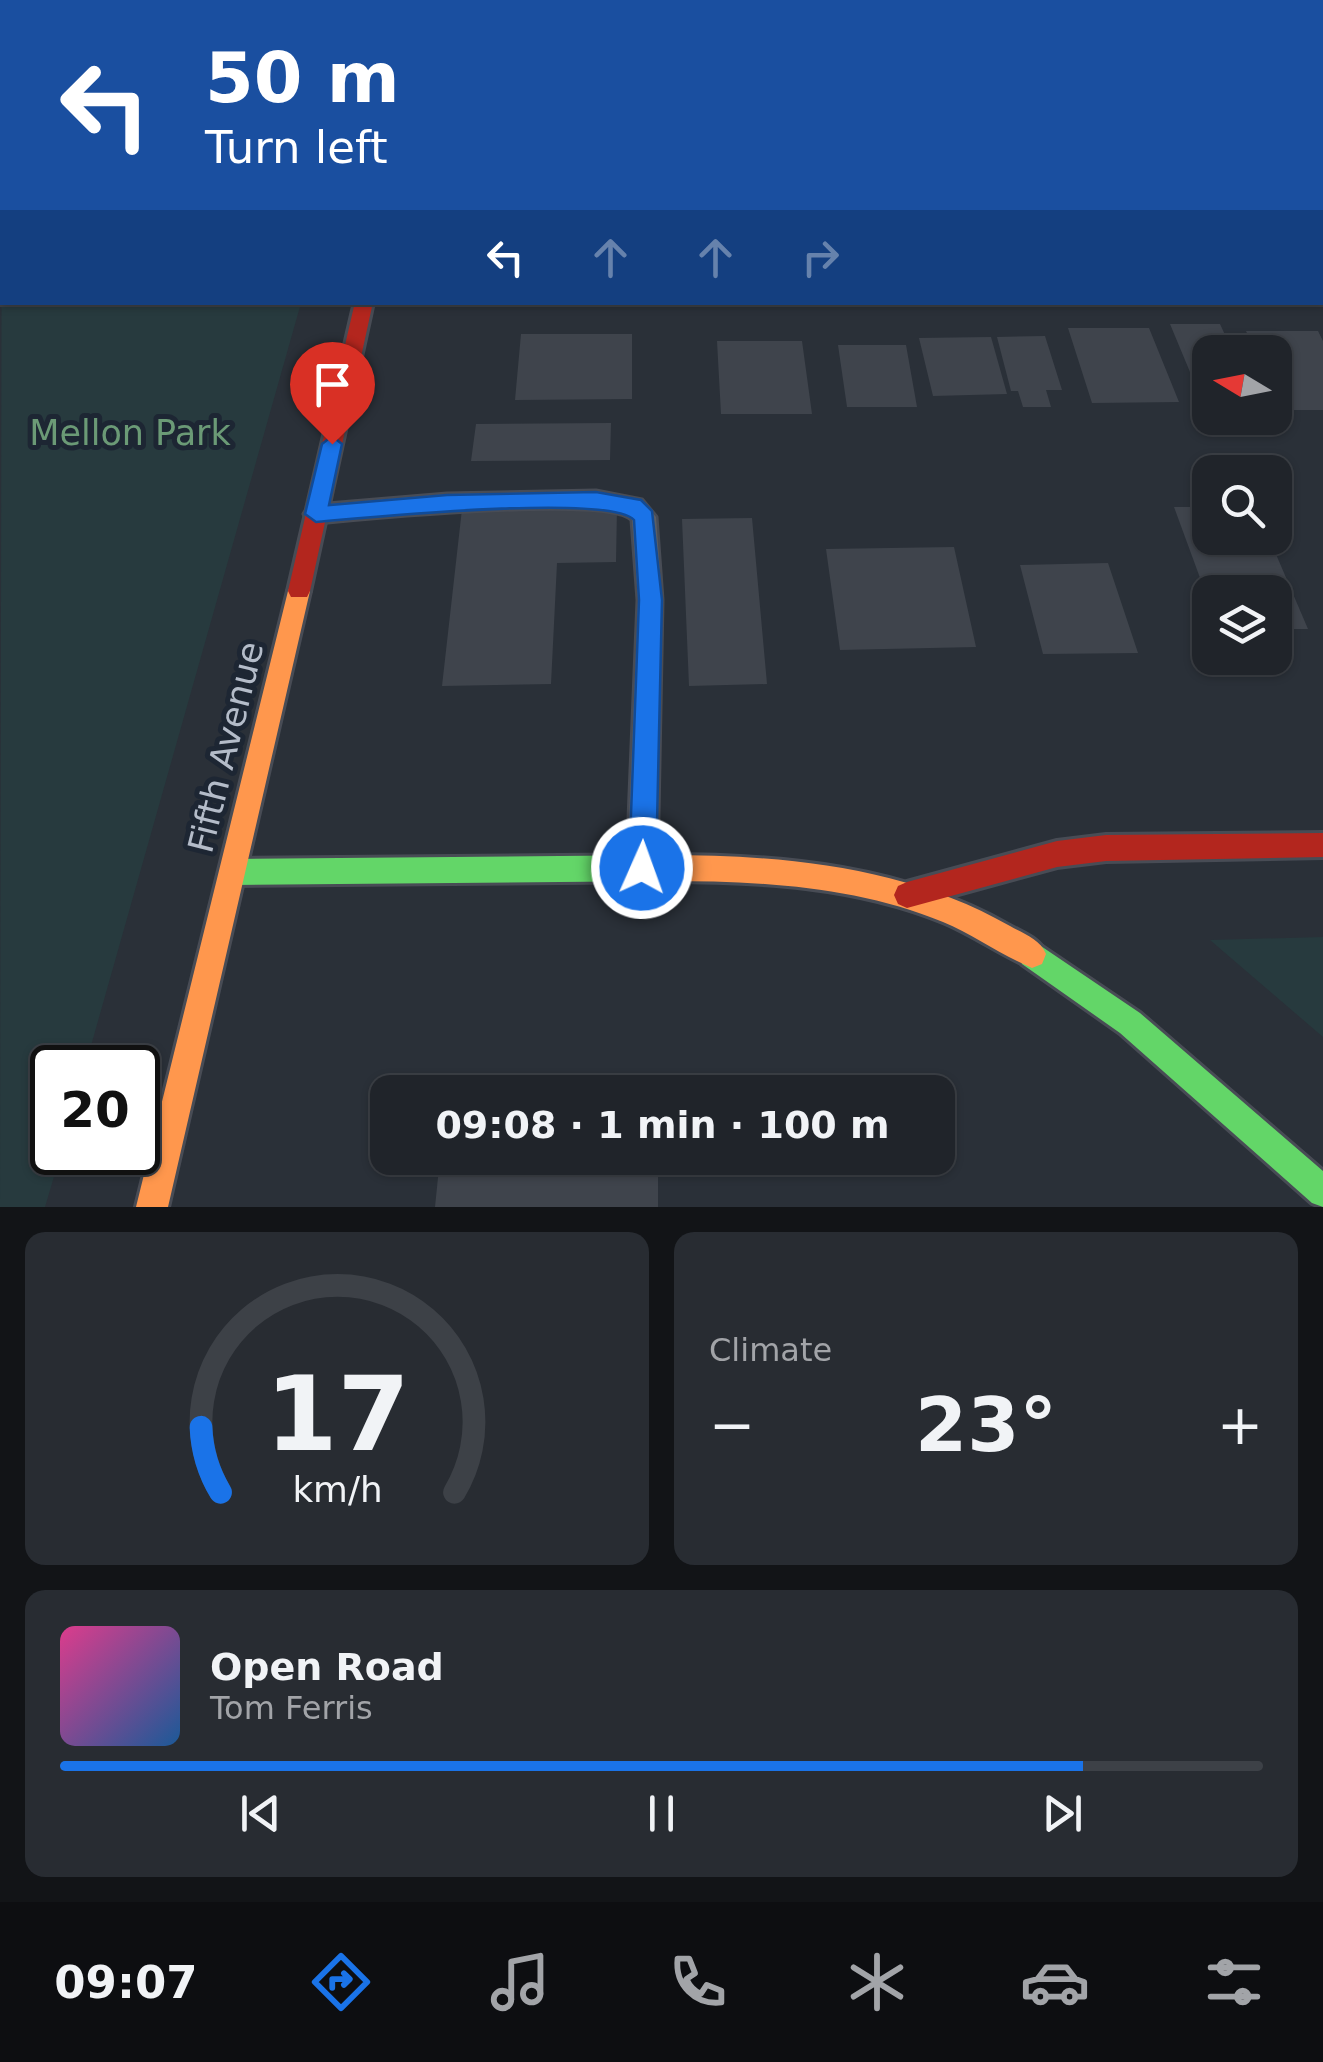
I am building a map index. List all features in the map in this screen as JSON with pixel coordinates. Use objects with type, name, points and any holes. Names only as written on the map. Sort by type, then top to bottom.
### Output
[{"type":"main road","name":"Fifth Avenue","points":[[152,1207],[363,305]]},
{"type":"main road","points":[[908,895],[1057,854],[1106,848],[1323,844]]},
{"type":"main road","points":[[232,872],[776,869],[908,895],[965,918],[1026,952],[1091,996],[1157,1046],[1323,1192]]},
{"type":"lane","points":[[316,514],[447,503],[596,500],[634,506],[644,517],[650,600],[642,868]]},
{"type":"green space","name":"Mellon Park","points":[[2,305],[300,305],[91,1045],[30,1045],[30,1175],[54,1175],[45,1207],[0,1207]]},
{"type":"green space","points":[[1323,937],[1323,1037],[1210,940]]},
{"type":"building","points":[[1170,324],[1220,324],[1225,335],[1192,335],[1192,377]]},
{"type":"building","points":[[1068,328],[1149,328],[1179,402],[1092,403]]},
{"type":"building","points":[[1246,331],[1318,331],[1323,341],[1323,410],[1292,410],[1292,335],[1248,335]]},
{"type":"building","points":[[521,334],[632,334],[632,399],[515,400]]},
{"type":"building","points":[[1045,336],[1062,390],[1046,390],[1051,407],[1023,407],[1018,391],[1011,391],[997,337]]},
{"type":"building","points":[[991,337],[1007,394],[933,396],[919,338]]},
{"type":"building","points":[[717,341],[802,341],[812,414],[721,414]]},
{"type":"building","points":[[838,345],[906,345],[917,407],[847,407]]},
{"type":"building","points":[[611,423],[610,460],[471,461],[476,424]]},
{"type":"building","points":[[617,507],[616,562],[557,563],[551,684],[442,686],[462,509]]},
{"type":"building","points":[[1174,507],[1192,507],[1192,555],[1276,555],[1285,575],[1199,575]]},
{"type":"building","points":[[752,518],[767,684],[689,686],[682,519]]},
{"type":"building","points":[[954,547],[976,647],[840,650],[826,549]]},
{"type":"building","points":[[1108,563],[1138,653],[1043,654],[1020,565]]},
{"type":"building","points":[[1292,592],[1308,629],[1292,629]]},
{"type":"building","points":[[438,1175],[658,1175],[658,1207],[435,1207]]},
{"type":"traffic: fast","points":[[232,872],[664,868]]},
{"type":"traffic: fast","points":[[1032,954],[1130,1023],[1323,1192]]},
{"type":"traffic: slow","points":[[152,1207],[299,591]]},
{"type":"traffic: slow","points":[[664,868],[761,870],[855,883],[946,909],[1032,954]]},
{"type":"traffic: jam","points":[[299,591],[363,305]]},
{"type":"traffic: jam","points":[[907,895],[1057,854],[1106,848],[1323,845]]},
{"type":"route","points":[[332,444],[316,514],[447,503],[596,500],[634,506],[644,517],[650,600],[642,868]]}]
